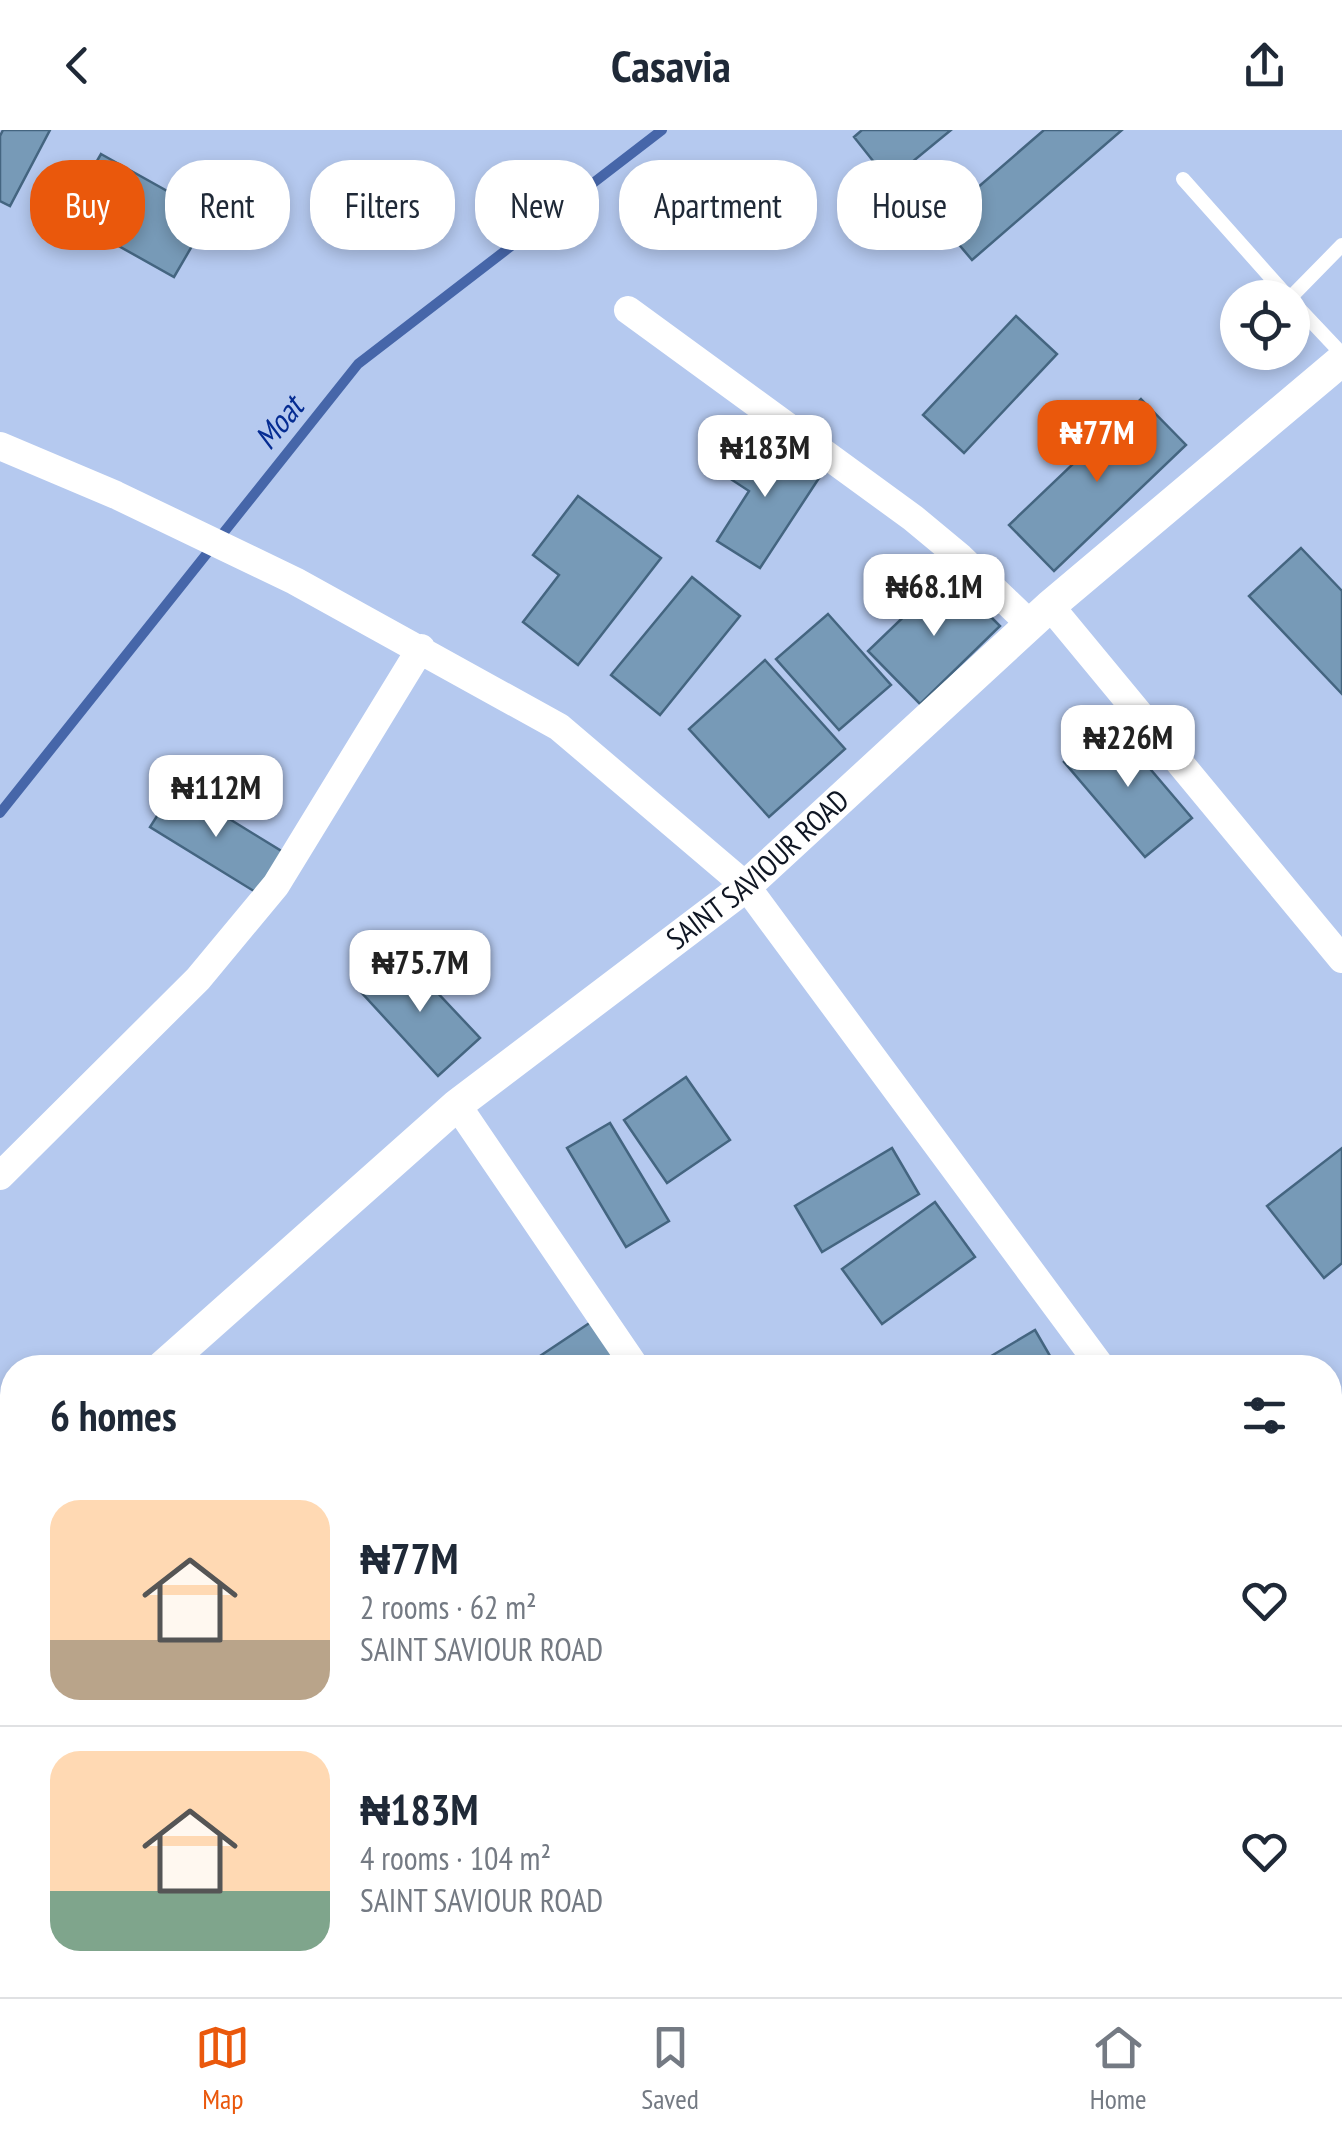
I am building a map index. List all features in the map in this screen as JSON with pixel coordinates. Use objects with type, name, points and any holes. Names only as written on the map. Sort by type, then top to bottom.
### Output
[{"type":"street","points":[[628,310],[1040,615],[1342,959]]},
{"type":"street","name":"SAINT SAVIOUR ROAD","points":[[177,1355],[457,1105],[746,886],[1040,615],[1339,368]]},
{"type":"street","points":[[0,446],[116,495],[295,582],[559,726],[746,886],[1092,1355]]},
{"type":"street","points":[[0,1176],[198,979],[276,885],[421,648]]},
{"type":"street","points":[[457,1105],[627,1355]]},
{"type":"lane","points":[[1183,179],[1273,280]]},
{"type":"lane","points":[[1308,280],[1342,245]]},
{"type":"lane","points":[[1310,327],[1339,368]]},
{"type":"building","points":[[3,130],[50,130],[34,160],[30,160],[30,168],[10,206],[0,201]]},
{"type":"building","points":[[862,130],[951,130],[915,160],[872,160],[854,137]]},
{"type":"building","points":[[1044,130],[1122,130],[972,260],[964,250],[982,250],[982,184]]},
{"type":"building","points":[[145,179],[165,190],[165,250],[190,250],[174,277],[126,250],[145,250]]},
{"type":"building","points":[[1016,316],[1057,354],[964,453],[923,415]]},
{"type":"building","points":[[1141,399],[1186,445],[1054,571],[1009,525]]},
{"type":"building","points":[[752,435],[819,478],[760,568],[717,541],[749,491],[726,476]]},
{"type":"building","points":[[578,496],[661,558],[578,665],[523,622],[559,575],[533,555]]},
{"type":"building","points":[[1301,548],[1342,591],[1342,694],[1249,596]]},
{"type":"building","points":[[948,574],[1000,626],[920,704],[868,651]]},
{"type":"building","points":[[692,577],[740,616],[660,715],[611,675]]},
{"type":"building","points":[[828,614],[891,685],[839,730],[776,659]]},
{"type":"building","points":[[765,660],[845,749],[769,817],[689,729]]},
{"type":"building","points":[[1111,723],[1192,818],[1145,857],[1064,762]]},
{"type":"building","points":[[176,786],[283,852],[257,893],[150,827]]},
{"type":"building","points":[[402,955],[480,1038],[438,1076],[361,992]]},
{"type":"building","points":[[686,1077],[730,1140],[667,1183],[624,1120]]},
{"type":"building","points":[[610,1123],[669,1221],[626,1247],[567,1148]]},
{"type":"building","points":[[892,1148],[919,1194],[822,1252],[795,1206]]},
{"type":"building","points":[[1342,1148],[1342,1263],[1324,1278],[1267,1206]]},
{"type":"building","points":[[935,1202],[975,1257],[882,1324],[842,1269]]},
{"type":"building","points":[[591,1322],[612,1355],[542,1355]]},
{"type":"building","points":[[1035,1330],[1049,1355],[993,1355]]},
{"type":"waterway","name":"Moat","points":[[0,813],[358,364],[662,130]]}]
